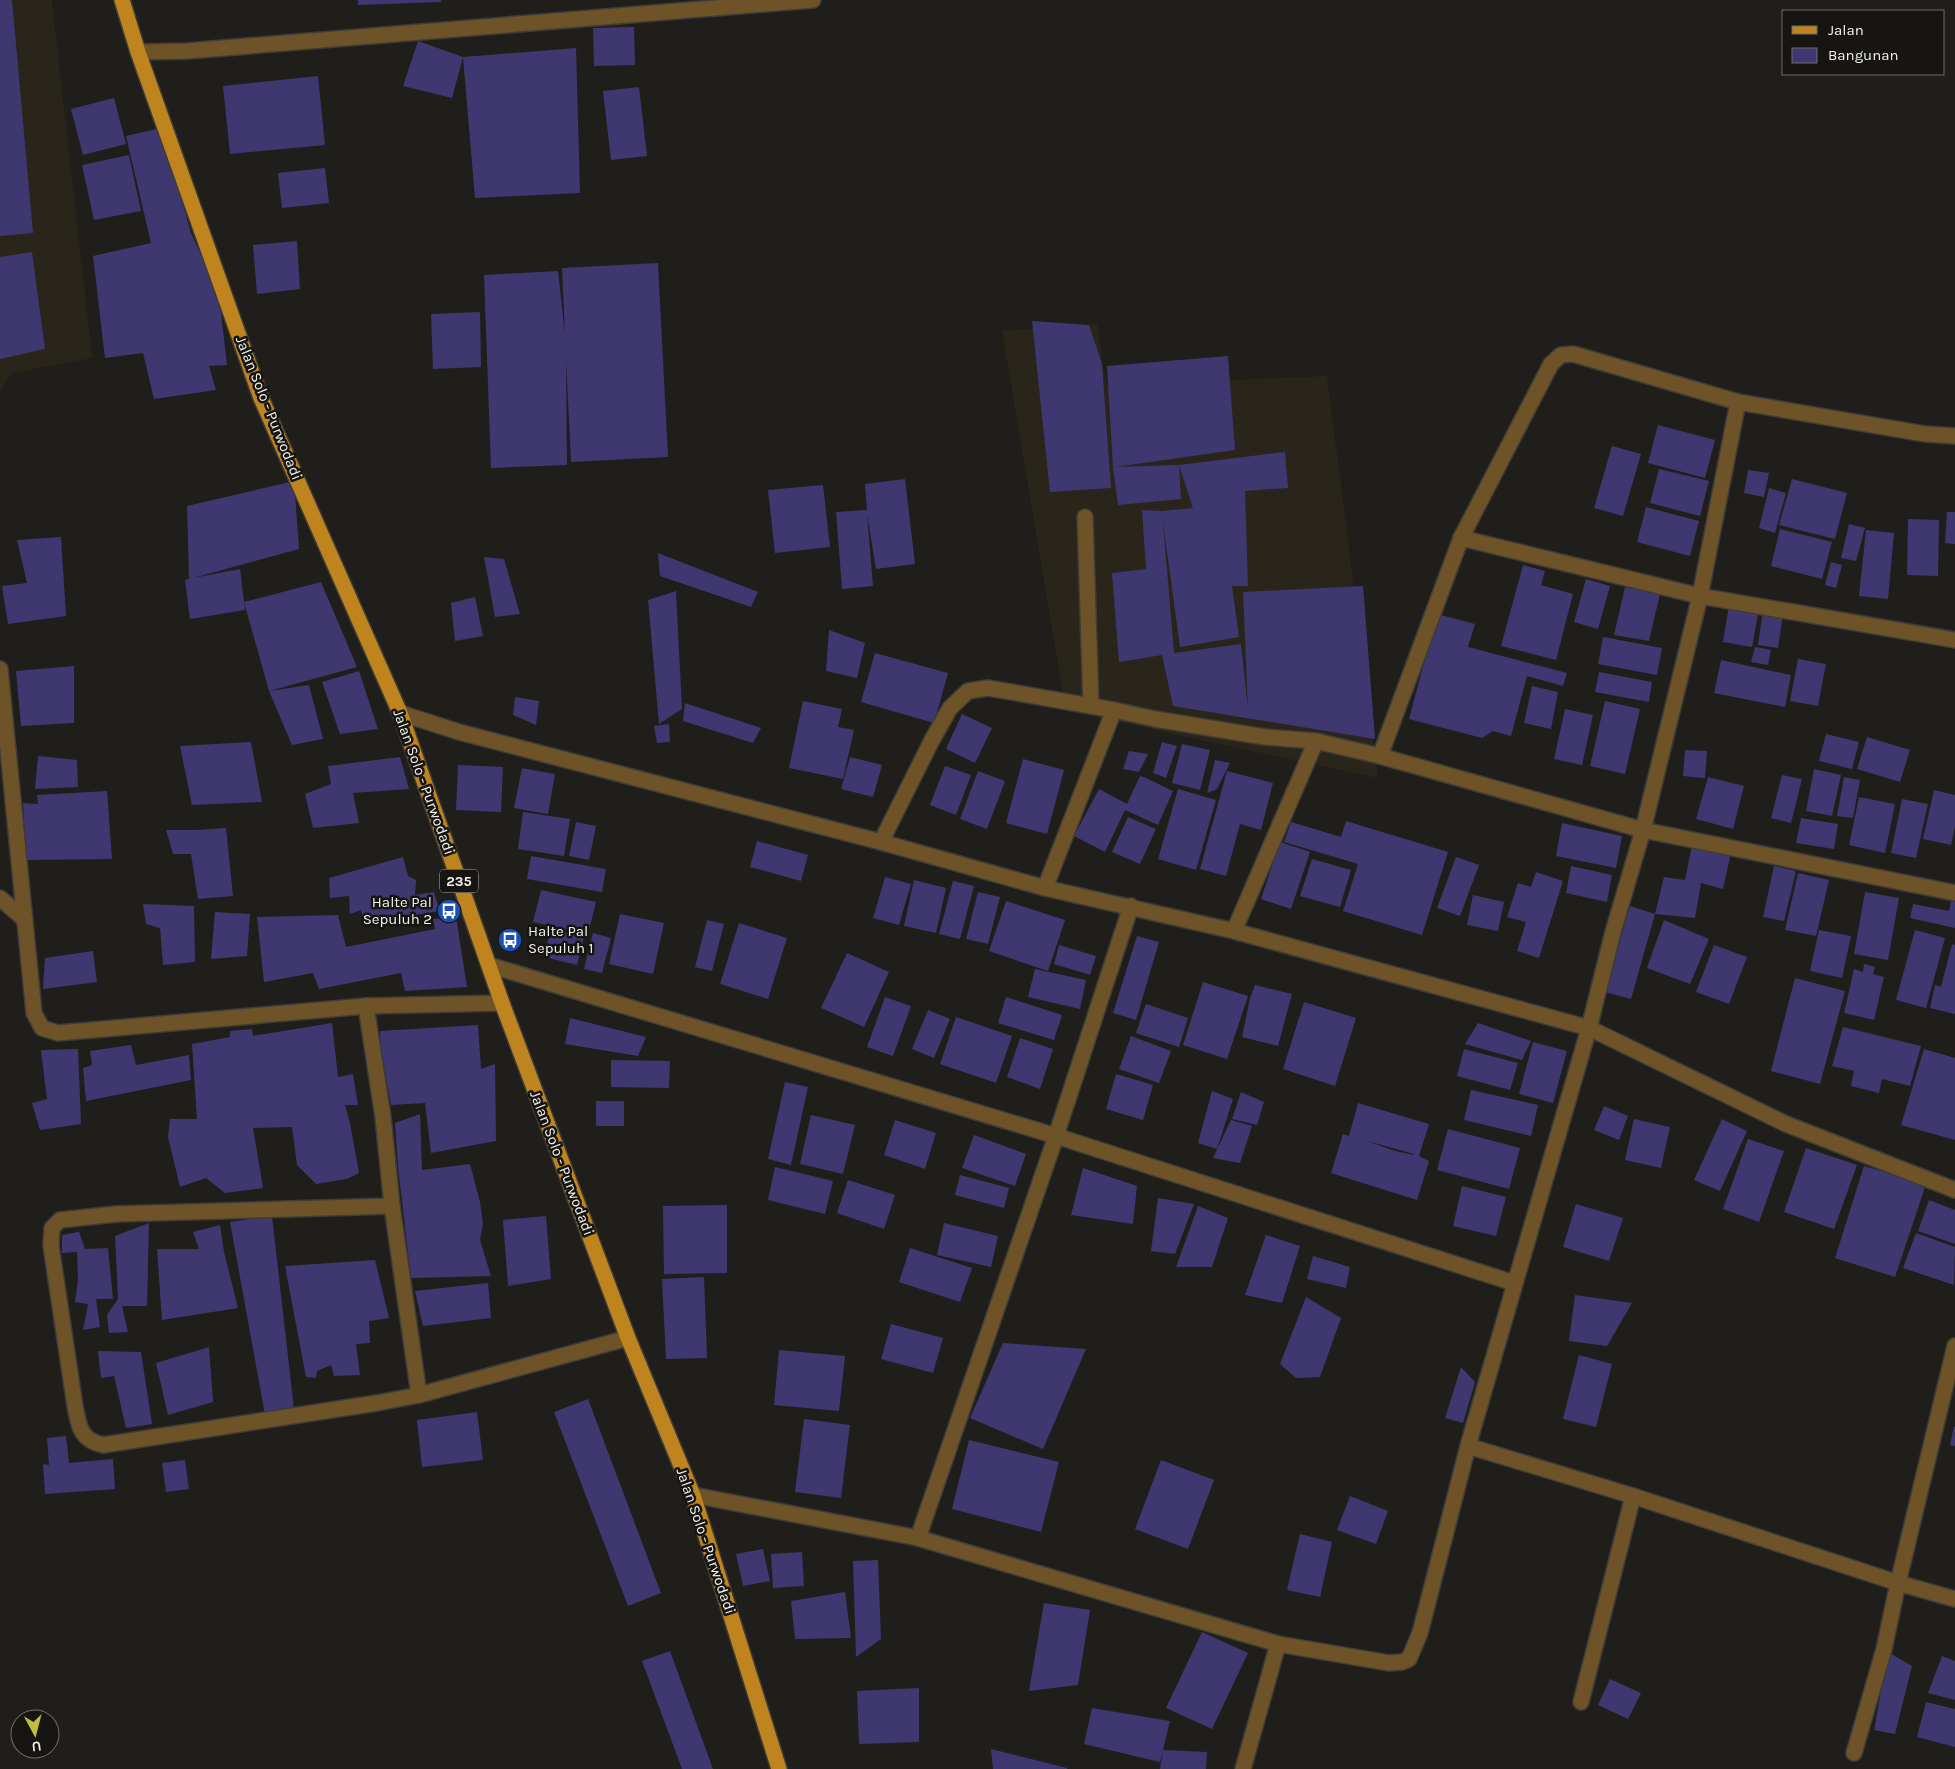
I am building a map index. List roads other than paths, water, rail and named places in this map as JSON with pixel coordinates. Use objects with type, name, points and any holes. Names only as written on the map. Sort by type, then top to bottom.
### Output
[{"type":"main road","name":"Jalan Solo - Purwodadi","points":[[122,0],[138,52],[261,398],[400,713],[502,1003],[628,1338],[693,1495],[779,1769]]},
{"type":"street","points":[[138,52],[197,50],[813,0]]},
{"type":"street","points":[[1380,756],[1461,538],[1551,364],[1562,355],[1573,354],[1738,402],[1925,434],[1955,436]]},
{"type":"street","points":[[693,1495],[918,1538],[1278,1644],[1388,1663],[1402,1662],[1409,1659],[1420,1633],[1468,1446],[1589,1028],[1613,932],[1643,830],[1700,596],[1738,402]]},
{"type":"street","points":[[1084,517],[1091,706]]},
{"type":"street","points":[[1461,538],[1700,596],[1955,640]]},
{"type":"street","points":[[0,669],[34,1013],[42,1028],[58,1033],[366,1006],[502,1003]]},
{"type":"street","points":[[881,842],[950,708],[968,691],[988,688],[1002,689],[1155,719],[1266,737],[1316,741],[1380,756],[1643,830],[1955,893]]},
{"type":"street","points":[[1045,888],[1114,710]]},
{"type":"street","points":[[400,713],[459,732],[881,842],[1045,888],[1234,930],[1589,1028],[1786,1124],[1955,1190]]},
{"type":"street","points":[[1234,930],[1316,741]]},
{"type":"street","points":[[0,898],[25,920]]},
{"type":"street","points":[[918,1538],[1056,1136],[1131,906]]},
{"type":"street","points":[[489,965],[1056,1136],[1514,1283]]},
{"type":"street","points":[[366,1006],[383,1117],[392,1206],[419,1395]]},
{"type":"street","points":[[392,1206],[116,1214],[60,1220],[52,1228],[51,1246],[78,1423],[84,1436],[92,1442],[103,1445],[344,1409],[419,1395],[628,1338]]},
{"type":"street","points":[[1854,1753],[1884,1649],[1955,1346]]},
{"type":"street","points":[[1468,1446],[1633,1496],[1898,1583],[1955,1599]]},
{"type":"street","points":[[1581,1702],[1633,1496]]},
{"type":"street","points":[[1243,1769],[1278,1644]]},
{"type":"place","name":"Halte Pal Sepuluh 2","points":[[449,911]]},
{"type":"place","name":"Halte Pal Sepuluh 1","points":[[510,940]]}]
